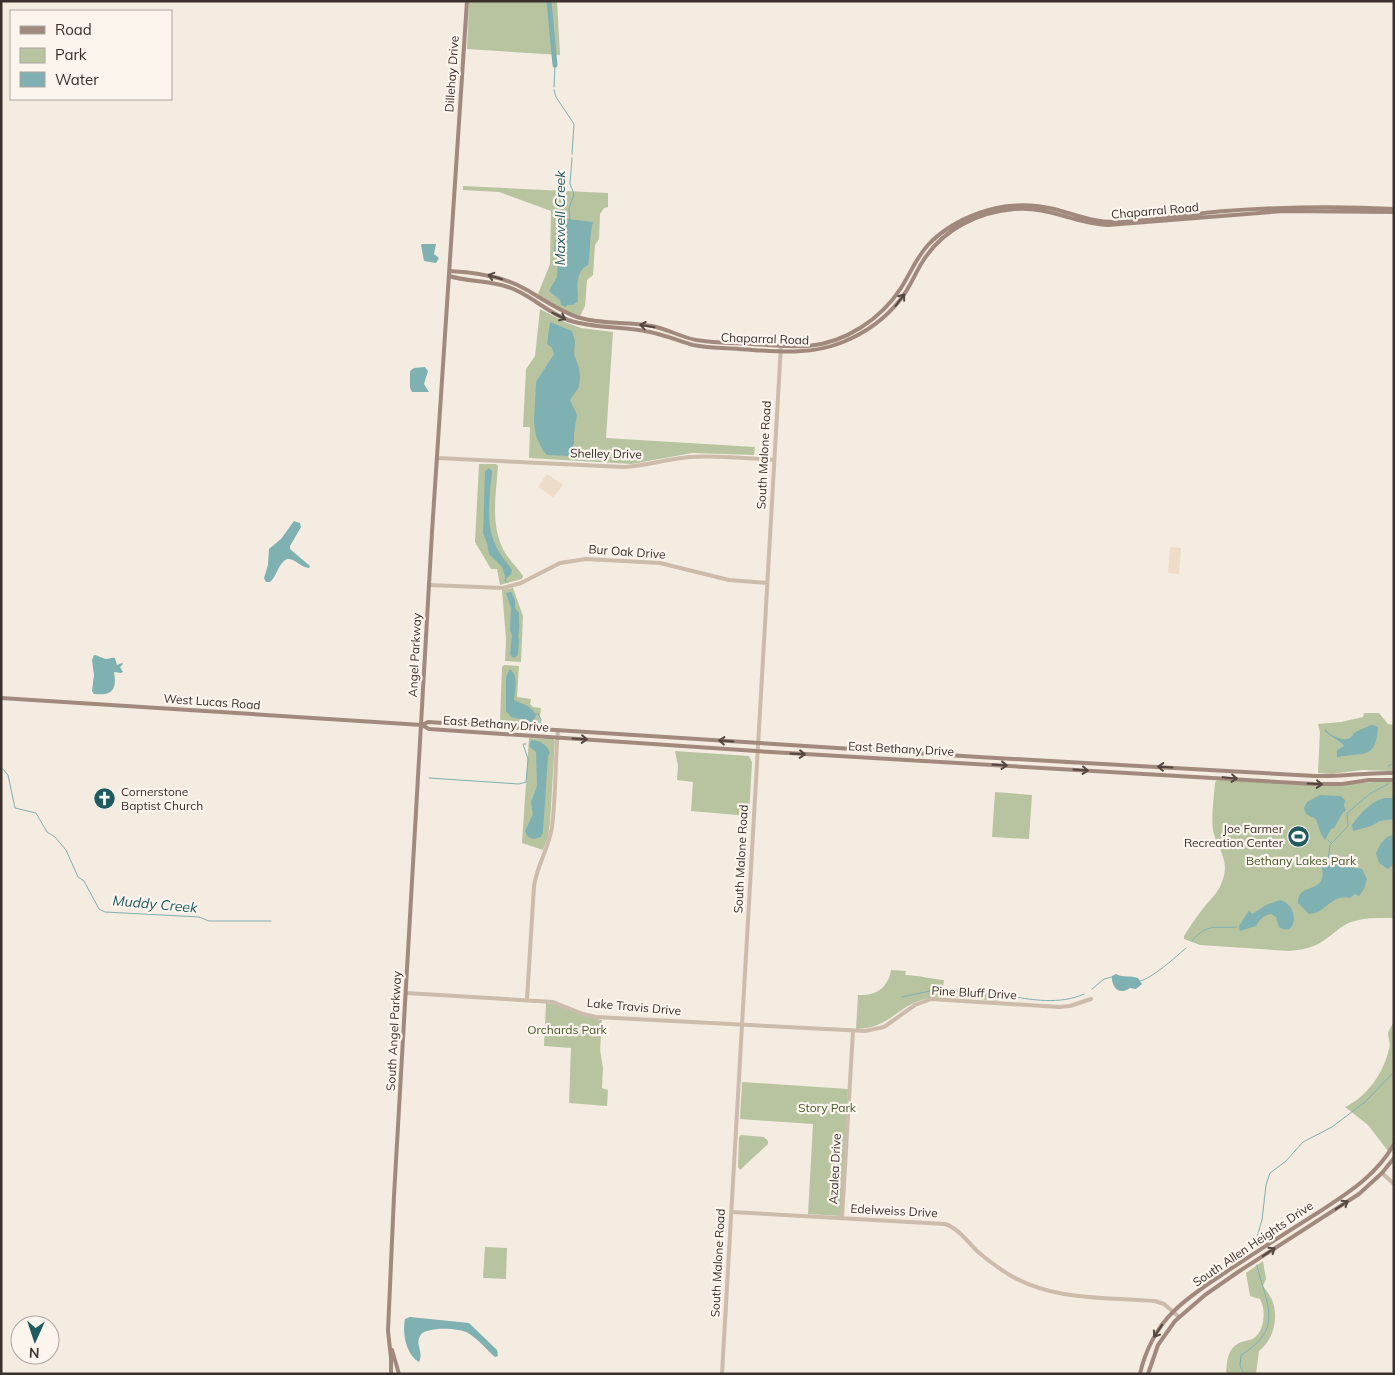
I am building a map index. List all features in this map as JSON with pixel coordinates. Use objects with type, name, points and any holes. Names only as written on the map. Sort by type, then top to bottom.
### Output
[{"type":"main road","name":"Dillehay Drive","points":[[449,276],[468,1]]},
{"type":"main road","name":"Chaparral Road","points":[[449,276],[498,284],[517,290],[587,320],[653,326],[685,337],[705,341],[810,346],[838,338],[870,322],[894,298],[920,255],[933,240],[960,221],[990,209],[1016,205],[1038,206],[1083,218],[1114,222],[1282,208],[1394,210]]},
{"type":"main road","name":"Chaparral Road","points":[[449,271],[487,274],[513,283],[533,296],[552,312],[565,319],[590,326],[650,332],[705,346],[780,351],[824,349],[862,334],[883,318],[905,294],[924,259],[936,244],[962,224],[992,212],[1021,208],[1038,210],[1085,222],[1113,225],[1275,212],[1394,210]]},
{"type":"main road","name":"Angel Parkway","points":[[422,725],[449,276]]},
{"type":"main road","name":"West Lucas Road","points":[[1,698],[422,725]]},
{"type":"main road","name":"East Bethany Drive","points":[[422,725],[428,722],[976,757],[1276,773],[1337,776],[1374,772],[1394,773]]},
{"type":"main road","name":"East Bethany Drive","points":[[422,725],[429,729],[558,738],[1325,784],[1394,780]]},
{"type":"main road","name":"South Angel Parkway","points":[[389,1339],[394,1196],[422,725]]},
{"type":"main road","points":[[671,738],[671,745]]},
{"type":"main road","points":[[976,757],[976,764]]},
{"type":"main road","points":[[1275,781],[1276,773]]},
{"type":"main road","name":"South Allen Heights Drive","points":[[1140,1374],[1144,1358],[1153,1339],[1173,1311],[1235,1266],[1352,1190],[1376,1169],[1394,1144]]},
{"type":"main road","name":"South Allen Heights Drive","points":[[1148,1374],[1158,1345],[1167,1330],[1179,1317],[1238,1272],[1359,1194],[1382,1173],[1394,1158]]},
{"type":"main road","points":[[1376,1169],[1382,1173]]},
{"type":"main road","points":[[1306,1220],[1310,1226]]},
{"type":"main road","points":[[1235,1266],[1238,1272]]},
{"type":"main road","points":[[389,1339],[391,1374]]},
{"type":"main road","points":[[389,1339],[399,1374]]},
{"type":"street","name":"South Malone Road","points":[[722,1374],[781,345]]},
{"type":"street","name":"Shelley Drive","points":[[437,458],[624,466],[641,466],[675,458],[694,456],[774,460]]},
{"type":"street","name":"Bur Oak Drive","points":[[429,585],[503,588],[521,583],[560,563],[586,559],[660,564],[729,580],[767,584]]},
{"type":"street","points":[[527,999],[534,886],[539,867],[548,847],[552,826],[558,730]]},
{"type":"street","name":"Lake Travis Drive","points":[[406,993],[527,999],[553,1002],[591,1016],[742,1025]]},
{"type":"street","name":"Pine Bluff Drive","points":[[742,1025],[866,1031],[884,1026],[915,1004],[931,999],[1059,1007],[1070,1006],[1091,999]]},
{"type":"street","name":"Azalea Drive","points":[[842,1218],[853,1031]]},
{"type":"street","points":[[1382,1173],[1394,1184]]},
{"type":"street","name":"Edelweiss Drive","points":[[731,1212],[948,1225],[994,1264],[1010,1275],[1035,1287],[1070,1296],[1155,1301],[1164,1304],[1179,1317]]},
{"type":"green space","points":[[469,1],[557,1],[560,55],[467,49]]},
{"type":"green space","points":[[463,186],[608,193],[608,207],[604,208],[600,214],[599,239],[595,245],[593,275],[587,280],[585,306],[580,316],[563,310],[538,294],[550,264],[551,211],[499,192],[463,190]]},
{"type":"green space","points":[[540,309],[581,328],[613,332],[606,438],[755,447],[754,455],[692,453],[632,464],[529,458],[530,427],[523,427],[526,369],[535,356]]},
{"type":"green space","points":[[479,464],[496,464],[498,466],[495,498],[497,531],[504,551],[523,576],[522,579],[500,585],[497,569],[491,569],[475,542]]},
{"type":"green space","points":[[513,588],[523,616],[521,662],[505,661],[506,639],[502,590]]},
{"type":"green space","points":[[504,665],[519,666],[517,697],[531,699],[530,704],[533,707],[541,708],[539,727],[503,724],[500,722],[502,667]]},
{"type":"green space","points":[[1364,713],[1379,713],[1388,724],[1394,725],[1394,771],[1362,770],[1331,774],[1318,773],[1320,732],[1318,724],[1341,722],[1363,717]]},
{"type":"green space","points":[[529,738],[553,739],[555,741],[550,822],[548,837],[543,850],[522,843]]},
{"type":"green space","points":[[675,751],[749,756],[752,762],[749,816],[691,811],[693,782],[677,780],[678,766]]},
{"type":"green space","name":"Bethany Lakes Park","points":[[1220,780],[1331,786],[1394,782],[1394,918],[1356,920],[1316,945],[1289,951],[1200,945],[1184,939],[1195,919],[1218,890],[1224,874],[1224,861],[1212,824],[1215,783]]},
{"type":"green space","points":[[995,792],[1032,795],[1029,839],[992,837]]},
{"type":"green space","points":[[891,970],[906,971],[905,975],[944,980],[943,988],[1000,991],[999,1001],[949,997],[929,998],[905,1008],[877,1025],[856,1029],[858,995],[870,994],[880,990],[887,982]]},
{"type":"green space","name":"Orchards Park","points":[[546,1003],[602,1020],[600,1050],[603,1068],[602,1088],[608,1090],[607,1106],[569,1103],[571,1048],[544,1046]]},
{"type":"green space","points":[[1394,1022],[1394,1140],[1388,1151],[1368,1125],[1345,1107],[1360,1097],[1379,1075],[1387,1058],[1390,1045],[1388,1033]]},
{"type":"green space","name":"Story Park","points":[[742,1082],[848,1089],[841,1216],[808,1214],[813,1124],[740,1119]]},
{"type":"green space","points":[[741,1135],[764,1137],[768,1144],[740,1170],[738,1167],[739,1137]]},
{"type":"green space","points":[[485,1247],[507,1248],[506,1279],[483,1278]]},
{"type":"green space","points":[[1263,1261],[1266,1279],[1263,1286],[1272,1300],[1275,1313],[1272,1334],[1259,1351],[1256,1374],[1226,1374],[1228,1356],[1232,1349],[1239,1343],[1250,1340],[1258,1335],[1262,1325],[1264,1314],[1262,1303],[1260,1299],[1250,1296],[1246,1273]]},
{"type":"shaded area","points":[[547,474],[563,485],[553,497],[538,487]]},
{"type":"shaded area","points":[[1170,547],[1181,548],[1179,574],[1168,573]]},
{"type":"water","points":[[557,219],[593,222],[588,265],[581,272],[578,281],[578,301],[566,307],[561,305],[560,300],[549,291],[557,277],[558,260],[554,250]]},
{"type":"water","points":[[422,244],[436,244],[434,254],[439,258],[436,263],[424,261]]},
{"type":"water","points":[[550,322],[572,331],[575,341],[574,354],[580,377],[579,387],[570,400],[577,415],[574,443],[570,456],[547,455],[536,436],[534,422],[536,382],[554,354],[552,348],[547,344]]},
{"type":"water","points":[[425,367],[428,371],[424,384],[429,392],[412,392],[410,388],[410,371],[414,368]]},
{"type":"water","points":[[489,468],[492,471],[489,508],[490,526],[497,548],[512,570],[506,579],[502,567],[489,554],[483,533],[485,471]]},
{"type":"water","points":[[294,521],[300,523],[301,527],[290,549],[310,566],[309,568],[287,559],[282,563],[272,580],[266,582],[264,578],[268,565],[269,549],[281,539]]},
{"type":"water","points":[[511,592],[515,600],[515,608],[519,613],[518,655],[514,658],[510,654],[512,635],[510,630],[511,608],[506,593]]},
{"type":"water","points":[[94,655],[106,659],[115,658],[117,665],[123,664],[120,667],[123,672],[114,672],[114,687],[106,694],[94,694],[92,691],[94,675],[92,660]]},
{"type":"water","points":[[510,669],[515,675],[516,688],[514,700],[527,706],[534,712],[536,716],[532,722],[511,717],[506,711],[506,677]]},
{"type":"water","points":[[1370,725],[1378,727],[1375,745],[1371,750],[1361,754],[1337,757],[1337,750],[1344,746],[1324,730],[1337,737],[1347,739],[1355,732]]},
{"type":"water","points":[[531,740],[543,744],[550,753],[548,756],[543,832],[541,837],[534,839],[528,837],[525,831],[533,814],[531,802],[537,786],[536,752],[529,746]]},
{"type":"water","points":[[1320,795],[1340,796],[1345,800],[1344,806],[1346,810],[1325,840],[1316,819],[1306,814],[1304,808],[1307,802]]},
{"type":"water","points":[[1384,798],[1394,798],[1394,819],[1380,821],[1371,826],[1353,831],[1352,825],[1362,813],[1374,802]]},
{"type":"water","points":[[1394,835],[1394,864],[1388,869],[1379,863],[1376,853],[1385,839]]},
{"type":"water","points":[[1327,860],[1337,865],[1362,869],[1367,879],[1364,889],[1359,896],[1355,894],[1350,898],[1338,898],[1320,911],[1309,914],[1298,903],[1299,896],[1302,892],[1321,881],[1323,874],[1321,864],[1322,861]]},
{"type":"water","points":[[1280,900],[1291,908],[1294,920],[1290,929],[1279,927],[1276,917],[1271,914],[1260,920],[1256,926],[1240,931],[1239,926],[1249,911],[1252,914],[1266,905]]},
{"type":"water","points":[[1116,974],[1138,978],[1142,984],[1136,989],[1130,988],[1119,991],[1114,987],[1112,980],[1112,976]]},
{"type":"water","points":[[410,1317],[469,1323],[497,1350],[498,1356],[495,1357],[479,1341],[464,1331],[435,1329],[420,1336],[418,1343],[421,1355],[419,1362],[411,1354],[406,1343],[405,1319]]},
{"type":"waterway","name":"Maxwell Creek","points":[[549,1],[555,65]]},
{"type":"waterway","name":"Maxwell Creek","points":[[554,87],[555,65]]},
{"type":"waterway","name":"Maxwell Creek","points":[[554,90],[556,97],[574,124],[572,154]]},
{"type":"waterway","name":"Maxwell Creek","points":[[570,220],[569,209],[574,194],[570,184],[572,158]]},
{"type":"waterway","name":"Maxwell Creek","points":[[506,577],[505,581],[507,582]]},
{"type":"waterway","name":"Maxwell Creek","points":[[535,714],[538,714],[541,719],[540,725]]},
{"type":"waterway","points":[[429,778],[519,784],[526,782],[528,759],[523,744],[526,744]]},
{"type":"waterway","name":"Muddy Creek","points":[[1388,766],[1394,764]]},
{"type":"waterway","name":"Muddy Creek","points":[[1,767],[8,775],[15,808],[36,813],[47,832],[55,837],[66,850],[78,877],[84,881],[99,909],[105,912],[199,917],[209,921],[271,921]]},
{"type":"waterway","name":"Muddy Creek","points":[[1328,859],[1330,845],[1348,826],[1347,813],[1371,793],[1388,784]]},
{"type":"waterway","name":"Muddy Creek","points":[[1328,840],[1331,843]]},
{"type":"waterway","name":"Muddy Creek","points":[[1192,941],[1208,929],[1237,927]]},
{"type":"waterway","name":"Muddy Creek","points":[[1140,981],[1157,972],[1186,948]]},
{"type":"waterway","name":"Muddy Creek","points":[[1092,989],[1104,979],[1112,977]]},
{"type":"waterway","name":"Muddy Creek","points":[[902,997],[935,990],[999,994]]},
{"type":"waterway","name":"Muddy Creek","points":[[1005,995],[1035,1000],[1065,1000],[1084,994]]},
{"type":"waterway","points":[[1255,1244],[1262,1220],[1266,1185],[1270,1173],[1286,1161],[1303,1142],[1332,1127],[1365,1102],[1394,1072]]},
{"type":"waterway","points":[[1244,1374],[1240,1366],[1241,1355],[1255,1345],[1268,1325],[1267,1304],[1257,1265]]},
{"type":"place","name":"Cornerstone Baptist Church","points":[[105,799]]},
{"type":"place","name":"Joe Farmer Recreation Center","points":[[1299,836]]}]
